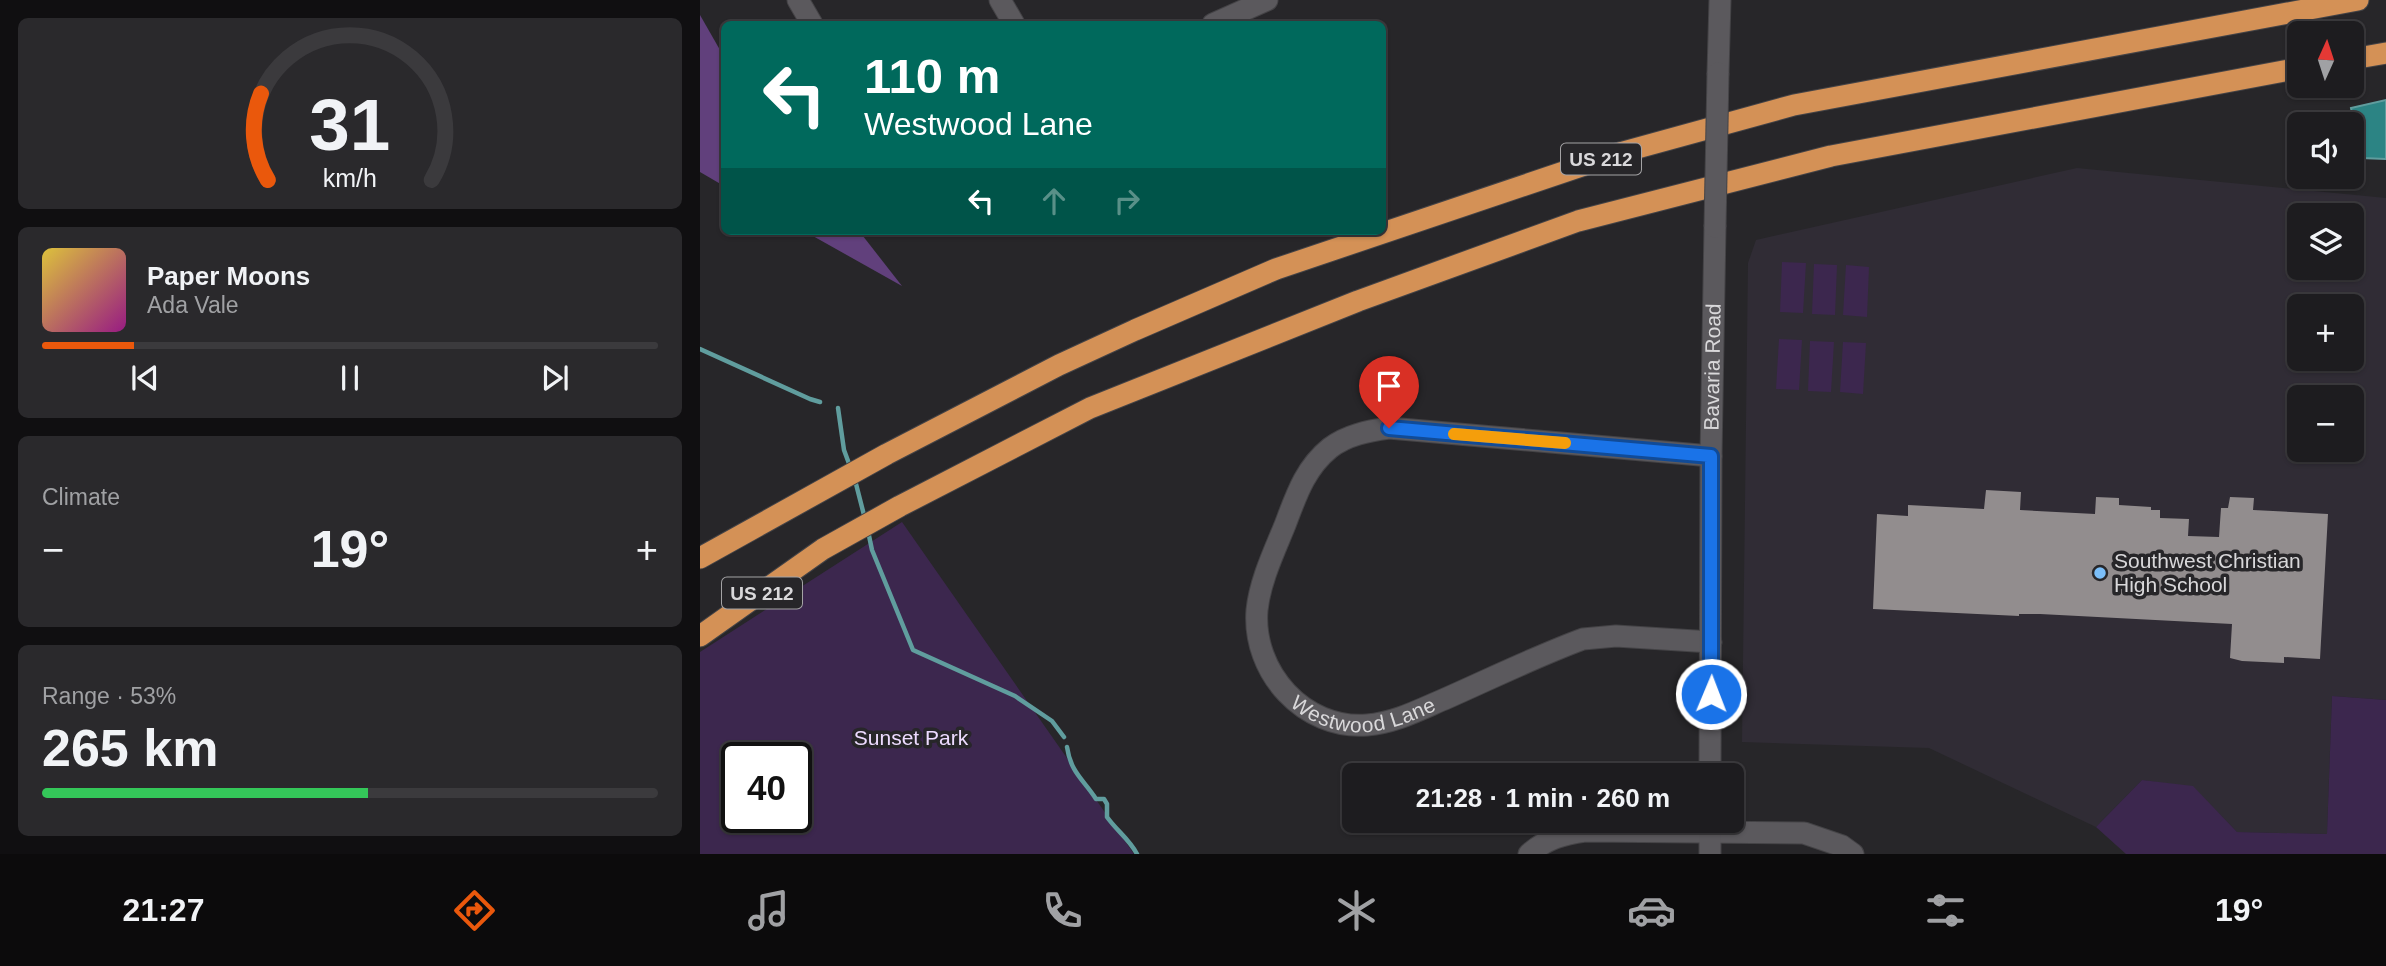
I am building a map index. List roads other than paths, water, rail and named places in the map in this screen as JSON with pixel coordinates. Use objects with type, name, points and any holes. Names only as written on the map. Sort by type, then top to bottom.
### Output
[{"type":"highway","name":"US 212","points":[[1386,232],[1623,152],[1794,105],[2358,0]]},
{"type":"highway","points":[[2364,57],[2386,53]]},
{"type":"highway","name":"US 212","points":[[700,636],[823,549],[1090,408],[1358,301],[1578,221],[1831,156],[2287,70]]},
{"type":"highway","name":"US 212","points":[[700,558],[887,454],[1059,365],[1276,269],[1377,235]]},
{"type":"street","points":[[798,0],[810,21]]},
{"type":"street","points":[[1000,0],[1012,21]]},
{"type":"street","points":[[1220,21],[1267,0]]},
{"type":"street","name":"Bavaria Road","points":[[1710,763],[1711,456],[1720,0]]},
{"type":"street","name":"Westwood Lane","points":[[1711,456],[1389,428],[1348,438],[1332,446],[1316,461],[1302,482],[1260,589],[1257,612],[1262,652],[1285,692],[1308,711],[1327,720],[1356,725],[1383,723],[1403,717],[1583,639],[1616,636],[1711,642]]},
{"type":"street","points":[[1744,829],[1804,833],[1842,846],[1853,854]]},
{"type":"street","points":[[1529,854],[1548,840],[1573,833]]},
{"type":"street","points":[[1710,833],[1710,854]]},
{"type":"water","points":[[2386,100],[2386,159],[2364,158],[2364,112],[2352,112],[2351,108]]},
{"type":"waterway","points":[[700,349],[820,402]]},
{"type":"waterway","points":[[838,408],[844,450],[851,469]]},
{"type":"waterway","points":[[855,480],[865,519]]},
{"type":"waterway","points":[[868,531],[872,550],[913,650],[1015,696],[1052,721],[1064,737]]},
{"type":"waterway","points":[[1067,747],[1071,763],[1078,775],[1096,799],[1104,799],[1107,804],[1107,817],[1137,854]]},
{"type":"place","name":"Southwest Christian High School","points":[[2100,573]]},
{"type":"park label","name":"Sunset Park","points":[[911,738]]}]
